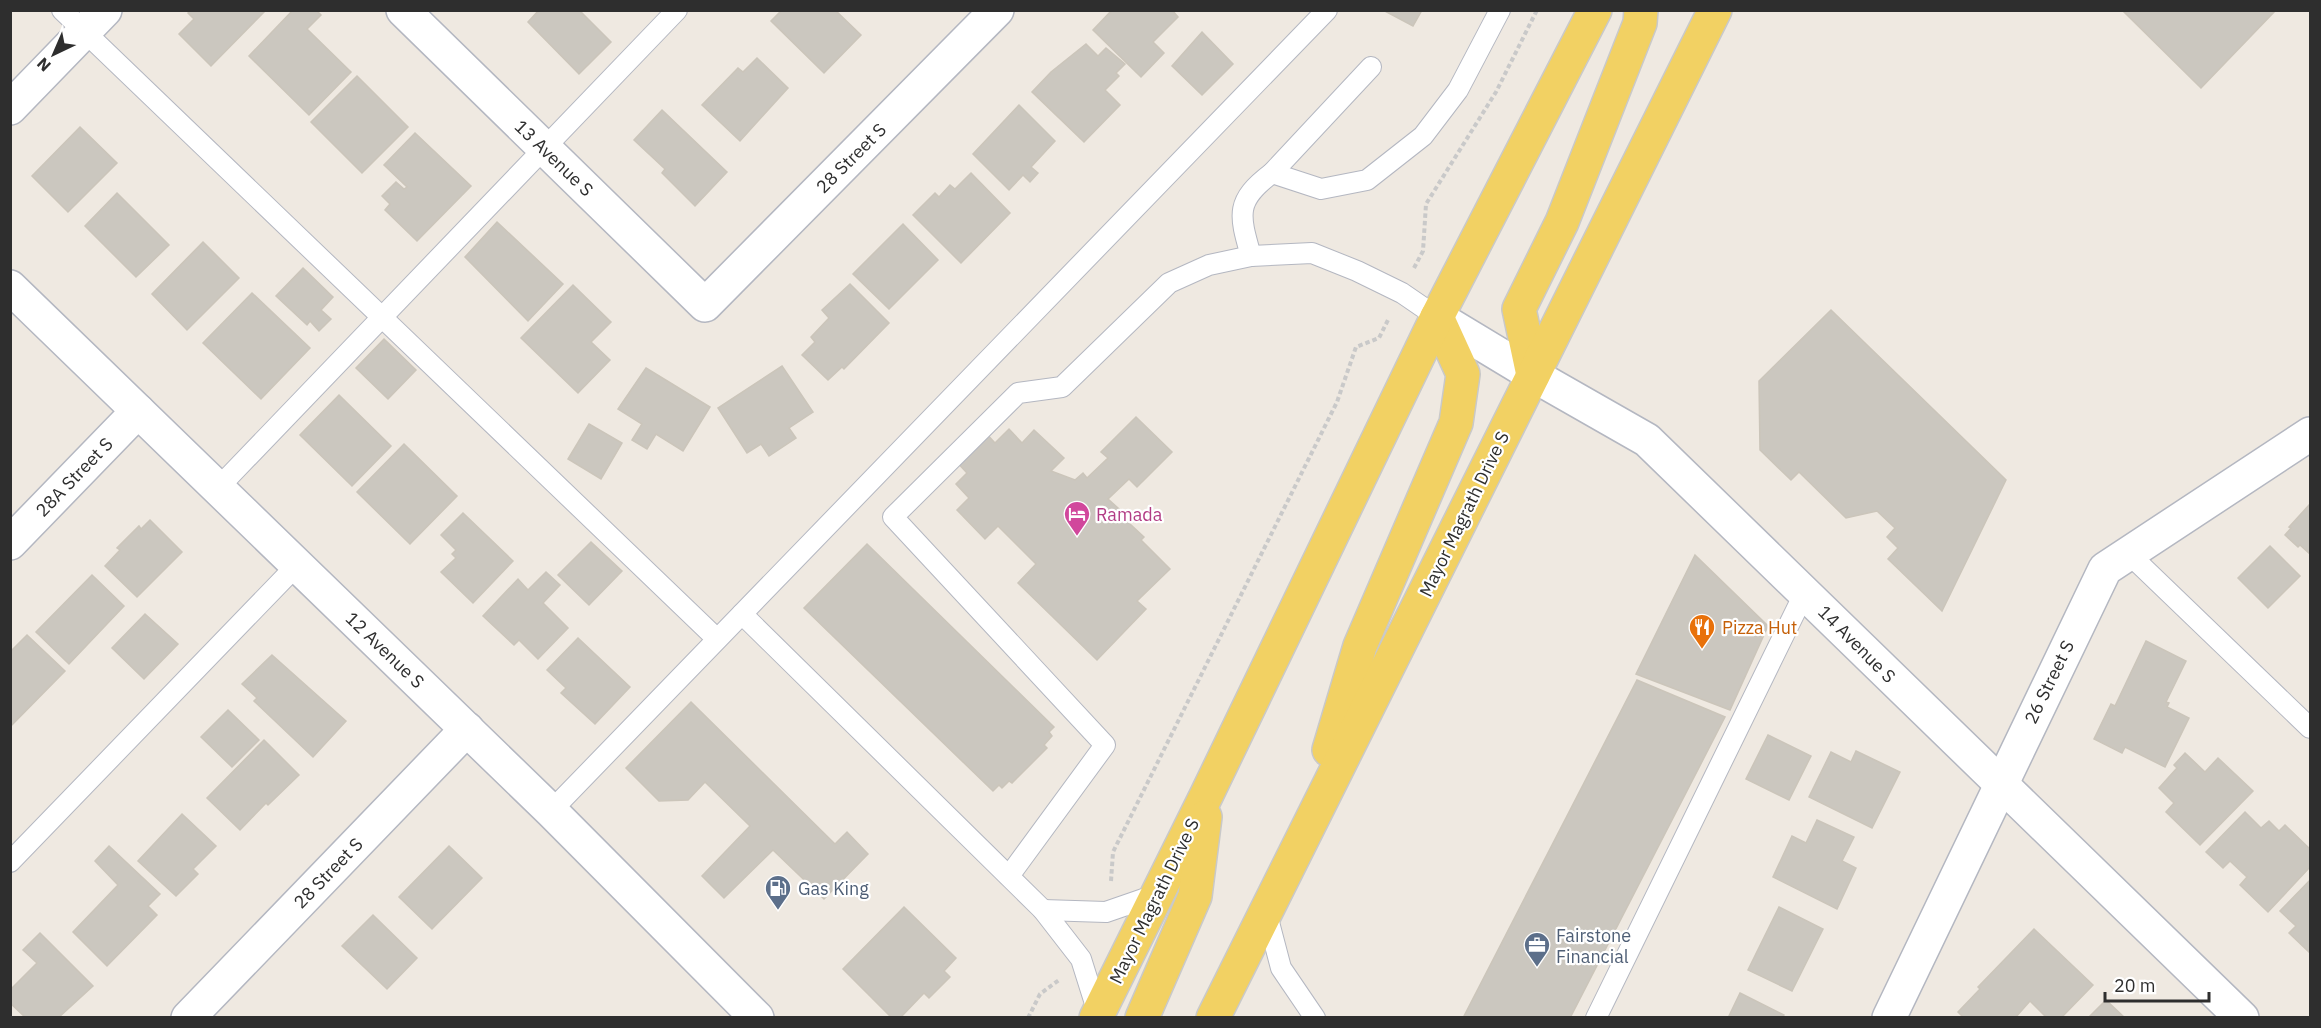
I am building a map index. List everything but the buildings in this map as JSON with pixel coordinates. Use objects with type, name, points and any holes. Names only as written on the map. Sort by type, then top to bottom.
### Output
[{"type":"main road","name":"Mayor Magrath Drive S","points":[[1097,1015],[1207,794],[1437,317],[1594,10]]},
{"type":"main road","points":[[1533,375],[1519,309],[1562,222],[1640,23],[1641,10]]},
{"type":"main road","name":"Mayor Magrath Drive S","points":[[1213,1017],[1715,10]]},
{"type":"main road","points":[[1305,834],[1360,646],[1456,423],[1463,374],[1437,317]]},
{"type":"main road","points":[[1142,1017],[1196,896],[1207,794]]},
{"type":"street","name":"13 Avenue S","points":[[403,10],[705,305]]},
{"type":"street","name":"28 Street S","points":[[705,305],[997,10]]},
{"type":"street","points":[[10,108],[84,18]]},
{"type":"street","name":"12 Avenue S","points":[[10,286],[467,729],[757,1017]]},
{"type":"street","name":"14 Avenue S","points":[[1437,317],[1647,440],[2242,1017]]},
{"type":"street","name":"28A Street S","points":[[10,543],[138,411]]},
{"type":"street","name":"26 Street S","points":[[1889,1017],[2105,569],[2310,434]]},
{"type":"street","name":"28 Street S","points":[[188,1017],[467,729]]},
{"type":"lane","points":[[218,488],[677,10]]},
{"type":"lane","points":[[550,811],[1327,10]]},
{"type":"lane","points":[[1272,173],[1321,189],[1367,180],[1423,136],[1458,90],[1500,10]]},
{"type":"lane","points":[[84,18],[382,318],[717,639]]},
{"type":"lane","points":[[1251,256],[1243,227],[1243,204],[1255,186],[1272,173],[1371,67]]},
{"type":"lane","points":[[1009,876],[1105,745],[892,517],[1018,393],[1062,387],[1170,283],[1209,265],[1251,256],[1312,253],[1357,271],[1402,293],[1437,317]]},
{"type":"lane","points":[[2128,553],[2310,728]]},
{"type":"lane","points":[[10,862],[297,565]]},
{"type":"lane","points":[[1596,1017],[1805,592]]},
{"type":"lane","points":[[742,614],[1043,910],[1080,959],[1097,1015]]},
{"type":"lane","points":[[1043,910],[1106,912],[1158,894]]},
{"type":"lane","points":[[1266,911],[1281,968],[1315,1017]]},
{"type":"path","points":[[1423,251],[1426,204],[1496,92],[1537,10]]},
{"type":"path","points":[[1111,887],[1113,852],[1337,402],[1356,347],[1379,338]]},
{"type":"path","points":[[1028,1017],[1040,994],[1063,977]]},
{"type":"place","name":"Ramada","points":[[1077,537]]},
{"type":"place","name":"Pizza Hut","points":[[1702,650]]},
{"type":"place","name":"Gas King","points":[[778,911]]},
{"type":"place","name":"Fairstone Financial","points":[[1537,968]]}]
